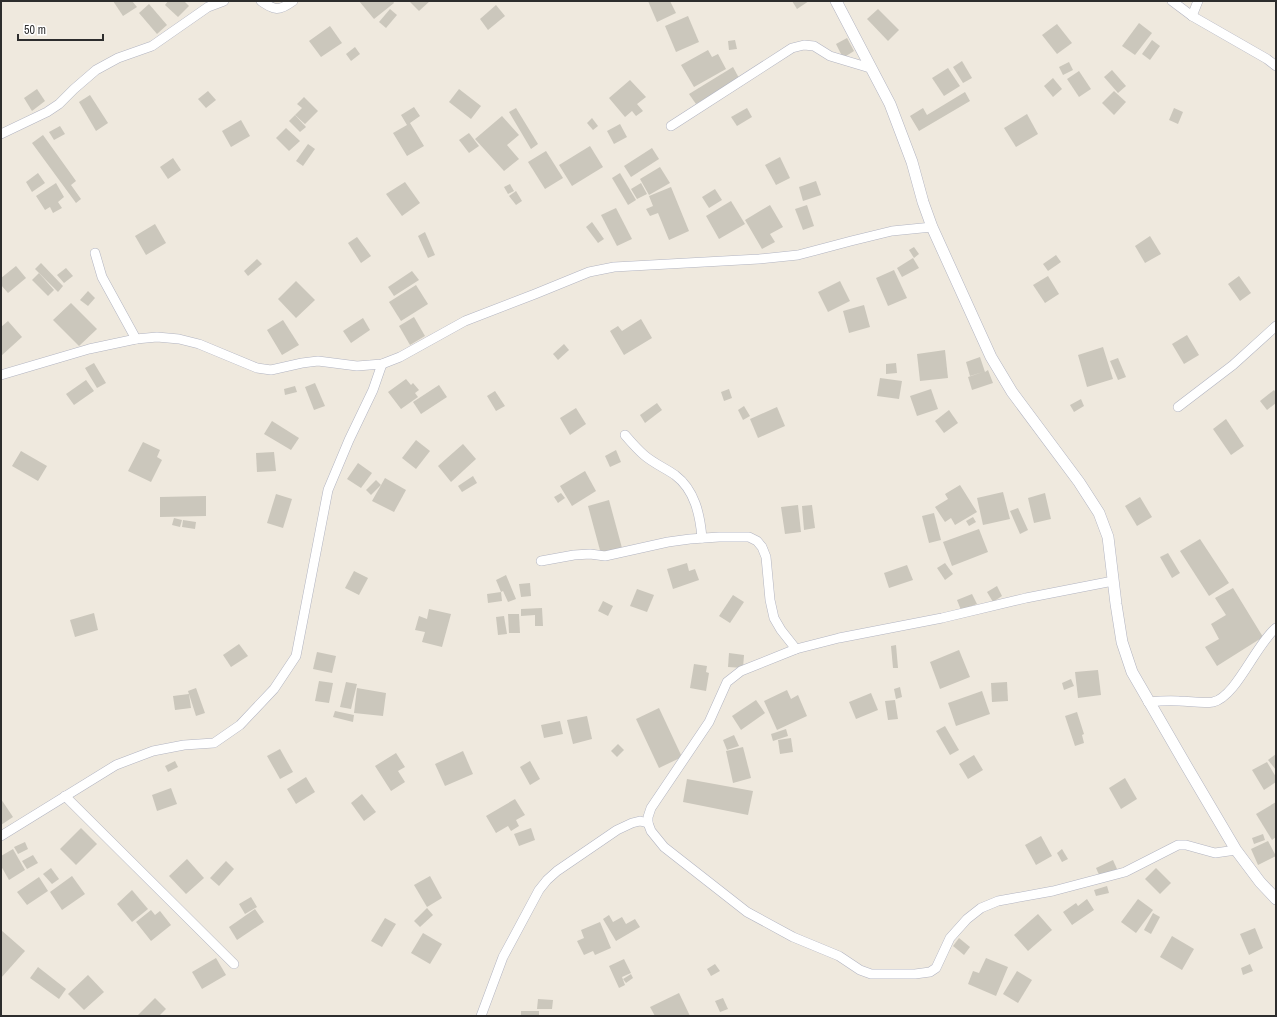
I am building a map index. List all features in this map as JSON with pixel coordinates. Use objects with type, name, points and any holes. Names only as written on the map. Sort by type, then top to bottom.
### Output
[{"type":"street","points":[[1,134],[47,112],[59,104],[74,88],[96,70],[118,58],[152,46],[208,7],[224,1]]},
{"type":"street","points":[[260,1],[271,8],[280,8],[293,1]]},
{"type":"street","points":[[836,1],[890,104],[912,162],[923,202],[932,227],[990,357],[1012,392],[1079,482],[1099,512],[1108,537],[1122,642],[1132,672],[1148,702],[1236,850],[1260,882],[1276,899]]},
{"type":"street","points":[[1172,1],[1192,16],[1267,59],[1276,66]]},
{"type":"street","points":[[1192,16],[1198,1]]},
{"type":"street","points":[[671,126],[710,99],[792,48],[804,45],[814,46],[830,56],[870,68]]},
{"type":"street","points":[[1,375],[89,349],[136,339],[157,337],[179,339],[199,344],[257,368],[271,370],[318,361],[357,366],[382,364],[400,357],[464,321],[589,272],[614,267],[759,259],[798,255],[892,231],[932,227]]},
{"type":"street","points":[[95,253],[102,277],[136,339]]},
{"type":"street","points":[[1178,407],[1233,365],[1276,326]]},
{"type":"street","points":[[1,836],[116,765],[153,751],[184,745],[214,742],[240,725],[274,689],[296,656],[328,490],[349,440],[373,390],[382,364]]},
{"type":"street","points":[[625,435],[644,455],[676,476],[685,485],[698,510],[702,538]]},
{"type":"street","points":[[541,562],[574,555],[590,554],[605,556],[668,542],[702,538],[749,537],[757,541],[762,547],[766,557],[770,600],[774,618],[781,630],[796,649]]},
{"type":"street","points":[[1113,581],[1026,598],[942,618],[839,638],[796,649],[741,671],[727,682],[709,722],[651,808],[648,817],[648,823],[651,831],[664,847],[747,912],[794,937],[839,956],[860,970],[871,974],[915,974],[930,972],[936,968],[950,938],[967,919],[981,908],[998,901],[1053,891],[1124,872],[1137,867],[1178,845],[1186,844],[1215,853],[1236,850]]},
{"type":"street","points":[[1148,702],[1178,700],[1202,703],[1214,702],[1224,697],[1235,684],[1263,642],[1276,628]]},
{"type":"street","points":[[65,796],[234,964]]},
{"type":"street","points":[[480,1016],[503,957],[539,890],[547,880],[562,867],[617,830],[632,823],[648,823]]},
{"type":"building","points":[[113,1],[132,1],[137,7],[123,16]]},
{"type":"building","points":[[168,1],[184,1],[189,6],[178,17],[165,5]]},
{"type":"building","points":[[359,1],[393,1],[394,3],[374,19]]},
{"type":"building","points":[[430,1],[419,11],[410,2]]},
{"type":"building","points":[[648,1],[670,1],[676,13],[657,22]]},
{"type":"building","points":[[792,1],[809,1],[797,9]]},
{"type":"building","points":[[149,4],[167,25],[157,34],[139,13]]},
{"type":"building","points":[[496,5],[505,16],[488,30],[480,19]]},
{"type":"building","points":[[390,9],[397,15],[386,28],[379,22]]},
{"type":"building","points":[[878,9],[899,30],[888,41],[867,19]]},
{"type":"building","points":[[688,16],[699,42],[676,52],[665,26]]},
{"type":"building","points":[[1139,23],[1152,33],[1135,55],[1122,46]]},
{"type":"building","points":[[1057,24],[1072,43],[1057,54],[1042,35]]},
{"type":"building","points":[[330,26],[342,43],[321,57],[309,41]]},
{"type":"building","points":[[847,38],[854,51],[843,58],[836,44]]},
{"type":"building","points":[[735,40],[737,49],[729,50],[728,41]]},
{"type":"building","points":[[1152,40],[1160,46],[1150,60],[1142,54]]},
{"type":"building","points":[[355,47],[360,54],[351,61],[346,54]]},
{"type":"building","points":[[708,50],[712,57],[718,54],[726,69],[694,87],[681,65]]},
{"type":"building","points":[[962,61],[972,78],[963,83],[953,67]]},
{"type":"building","points":[[1069,62],[1073,70],[1063,75],[1059,67]]},
{"type":"building","points":[[733,67],[739,78],[696,104],[689,94]]},
{"type":"building","points":[[948,68],[960,86],[944,96],[932,78]]},
{"type":"building","points":[[1112,70],[1126,86],[1118,93],[1104,77]]},
{"type":"building","points":[[1079,71],[1091,89],[1079,97],[1067,79]]},
{"type":"building","points":[[1053,78],[1062,89],[1053,97],[1044,86]]},
{"type":"building","points":[[630,80],[646,97],[637,104],[643,111],[636,116],[632,111],[625,117],[609,98]]},
{"type":"building","points":[[37,89],[45,101],[32,111],[24,98]]},
{"type":"building","points":[[459,89],[481,106],[471,119],[449,102]]},
{"type":"building","points":[[208,91],[216,100],[206,108],[198,99]]},
{"type":"building","points":[[1114,91],[1126,102],[1114,115],[1102,103]]},
{"type":"building","points":[[965,92],[970,101],[919,131],[910,116],[923,108],[927,115]]},
{"type":"building","points":[[90,95],[108,123],[96,131],[79,102]]},
{"type":"building","points":[[304,97],[318,111],[305,124],[295,115],[302,108],[297,104]]},
{"type":"building","points":[[414,107],[420,116],[410,123],[424,146],[407,156],[393,133],[407,125],[401,115]]},
{"type":"building","points":[[516,108],[538,144],[531,149],[509,112]]},
{"type":"building","points":[[747,108],[752,117],[737,126],[731,117]]},
{"type":"building","points":[[1174,108],[1183,112],[1178,124],[1169,120]]},
{"type":"building","points":[[1027,114],[1038,134],[1016,147],[1004,128]]},
{"type":"building","points":[[295,115],[306,127],[300,132],[289,121]]},
{"type":"building","points":[[502,116],[519,135],[507,145],[519,159],[504,171],[475,139]]},
{"type":"building","points":[[592,118],[598,126],[593,130],[587,123]]},
{"type":"building","points":[[241,120],[250,136],[231,147],[222,131]]},
{"type":"building","points":[[620,124],[627,137],[614,144],[607,131]]},
{"type":"building","points":[[60,126],[65,134],[54,140],[49,132]]},
{"type":"building","points":[[286,128],[300,141],[289,151],[276,138]]},
{"type":"building","points":[[469,133],[479,146],[469,153],[459,140]]},
{"type":"building","points":[[43,135],[76,181],[71,185],[81,199],[76,203],[32,143]]},
{"type":"building","points":[[308,144],[315,149],[303,166],[296,161]]},
{"type":"building","points":[[590,146],[603,167],[572,186],[559,165]]},
{"type":"building","points":[[652,148],[659,159],[631,177],[624,166]]},
{"type":"building","points":[[546,151],[563,178],[545,189],[528,162]]},
{"type":"building","points":[[780,157],[790,178],[776,185],[765,165]]},
{"type":"building","points":[[173,158],[181,170],[168,179],[160,167]]},
{"type":"building","points":[[660,167],[670,183],[649,195],[640,179]]},
{"type":"building","points":[[38,173],[45,183],[32,192],[26,182]]},
{"type":"building","points":[[620,173],[636,200],[628,205],[612,178]]},
{"type":"building","points":[[816,181],[821,195],[803,201],[799,187]]},
{"type":"building","points":[[405,182],[420,203],[402,216],[386,194]]},
{"type":"building","points":[[56,183],[64,197],[58,202],[62,208],[53,213],[50,207],[45,210],[36,196]]},
{"type":"building","points":[[641,183],[647,194],[637,199],[631,189]]},
{"type":"building","points":[[510,184],[514,191],[508,194],[504,187]]},
{"type":"building","points":[[671,187],[689,231],[669,240],[658,213],[650,216],[646,209],[653,206],[649,196]]},
{"type":"building","points":[[715,189],[722,200],[709,208],[702,197]]},
{"type":"building","points":[[516,191],[522,201],[516,205],[509,196]]},
{"type":"building","points":[[731,201],[745,224],[719,239],[706,216]]},
{"type":"building","points":[[770,205],[783,227],[770,234],[775,242],[762,249],[745,220]]},
{"type":"building","points":[[807,205],[814,226],[803,230],[795,209]]},
{"type":"building","points":[[616,208],[632,239],[617,246],[601,215]]},
{"type":"building","points":[[592,222],[604,239],[598,243],[586,227]]},
{"type":"building","points":[[155,224],[166,243],[146,255],[135,236]]},
{"type":"building","points":[[425,232],[435,255],[428,258],[418,236]]},
{"type":"building","points":[[1150,236],[1161,254],[1145,263],[1135,246]]},
{"type":"building","points":[[357,237],[371,256],[361,263],[348,243]]},
{"type":"building","points":[[914,247],[919,254],[914,258],[909,250]]},
{"type":"building","points":[[1056,255],[1061,262],[1048,271],[1043,264]]},
{"type":"building","points":[[913,258],[919,268],[902,277],[897,268]]},
{"type":"building","points":[[257,259],[262,264],[248,276],[244,271]]},
{"type":"building","points":[[41,263],[63,286],[58,292],[35,269]]},
{"type":"building","points":[[16,266],[26,278],[8,293],[1,285],[1,278]]},
{"type":"building","points":[[66,268],[73,276],[64,283],[57,275]]},
{"type":"building","points":[[894,270],[907,298],[888,306],[876,278]]},
{"type":"building","points":[[412,271],[419,280],[394,296],[388,287]]},
{"type":"building","points":[[39,273],[54,290],[48,296],[32,280]]},
{"type":"building","points":[[1048,276],[1059,294],[1045,303],[1033,285]]},
{"type":"building","points":[[1239,276],[1251,293],[1240,301],[1228,284]]},
{"type":"building","points":[[296,281],[315,300],[296,318],[278,299]]},
{"type":"building","points":[[840,281],[850,301],[828,312],[818,292]]},
{"type":"building","points":[[416,285],[428,304],[401,321],[389,302]]},
{"type":"building","points":[[88,291],[95,298],[88,306],[80,300]]},
{"type":"building","points":[[71,303],[97,329],[79,346],[53,320]]},
{"type":"building","points":[[864,305],[870,327],[849,333],[843,311]]},
{"type":"building","points":[[414,317],[425,336],[410,345],[399,326]]},
{"type":"building","points":[[363,318],[370,330],[351,343],[343,331]]},
{"type":"building","points":[[641,319],[652,338],[624,355],[610,331],[618,326],[622,331]]},
{"type":"building","points":[[283,320],[299,345],[282,355],[267,330]]},
{"type":"building","points":[[8,321],[22,337],[1,356],[1,327]]},
{"type":"building","points":[[1187,335],[1199,355],[1184,364],[1172,344]]},
{"type":"building","points":[[564,344],[569,350],[558,360],[553,354]]},
{"type":"building","points":[[1103,347],[1113,379],[1087,387],[1078,355]]},
{"type":"building","points":[[945,350],[948,378],[920,381],[917,354]]},
{"type":"building","points":[[980,357],[985,372],[988,370],[993,383],[972,390],[968,377],[983,372],[970,376],[966,362]]},
{"type":"building","points":[[1118,358],[1126,377],[1118,380],[1110,361]]},
{"type":"building","points":[[94,363],[106,383],[97,388],[85,368]]},
{"type":"building","points":[[896,363],[897,373],[886,374],[886,364]]},
{"type":"building","points":[[880,378],[902,381],[899,399],[877,396]]},
{"type":"building","points":[[406,379],[411,385],[413,383],[419,390],[415,393],[418,397],[401,409],[388,392]]},
{"type":"building","points":[[86,380],[94,391],[74,405],[66,394]]},
{"type":"building","points":[[315,383],[325,406],[314,410],[305,387]]},
{"type":"building","points":[[439,385],[447,397],[421,414],[413,402]]},
{"type":"building","points":[[295,386],[297,392],[285,395],[284,389]]},
{"type":"building","points":[[729,389],[732,398],[724,401],[721,392]]},
{"type":"building","points":[[931,389],[938,409],[917,416],[910,396]]},
{"type":"building","points":[[1274,390],[1276,393],[1276,403],[1267,410],[1260,401]]},
{"type":"building","points":[[495,391],[505,406],[496,411],[487,396]]},
{"type":"building","points":[[1081,399],[1084,406],[1074,412],[1070,405]]},
{"type":"building","points":[[657,403],[662,410],[645,423],[640,415]]},
{"type":"building","points":[[744,406],[750,416],[743,420],[738,410]]},
{"type":"building","points":[[777,407],[785,426],[758,438],[750,419]]},
{"type":"building","points":[[576,408],[586,424],[570,435],[560,418]]},
{"type":"building","points":[[949,410],[958,423],[944,433],[935,421]]},
{"type":"building","points":[[1226,419],[1244,446],[1231,455],[1213,429]]},
{"type":"building","points":[[272,421],[299,438],[291,450],[264,434]]},
{"type":"building","points":[[416,440],[430,451],[416,469],[402,458]]},
{"type":"building","points":[[143,442],[160,450],[157,457],[162,460],[151,482],[128,471]]},
{"type":"building","points":[[463,444],[476,459],[451,482],[438,466]]},
{"type":"building","points":[[616,450],[621,462],[610,467],[605,456]]},
{"type":"building","points":[[21,451],[47,466],[38,481],[12,466]]},
{"type":"building","points":[[274,452],[276,471],[257,472],[256,453]]},
{"type":"building","points":[[358,463],[372,473],[361,488],[347,479]]},
{"type":"building","points":[[585,471],[596,491],[572,506],[560,486]]},
{"type":"building","points":[[473,476],[477,483],[462,492],[458,486]]},
{"type":"building","points":[[385,478],[406,490],[394,512],[372,501]]},
{"type":"building","points":[[376,480],[381,485],[371,495],[366,490]]},
{"type":"building","points":[[960,485],[977,512],[955,525],[951,518],[945,522],[935,507],[948,499],[945,494]]},
{"type":"building","points":[[1003,492],[1010,519],[983,525],[977,498]]},
{"type":"building","points":[[561,493],[565,498],[558,503],[554,497]]},
{"type":"building","points":[[1045,493],[1051,519],[1034,523],[1028,498]]},
{"type":"building","points":[[276,494],[292,499],[283,528],[267,523]]},
{"type":"building","points":[[206,496],[206,516],[160,517],[160,497]]},
{"type":"building","points":[[1140,497],[1152,517],[1137,526],[1125,506]]},
{"type":"building","points":[[609,500],[622,548],[601,554],[588,506]]},
{"type":"building","points":[[798,505],[801,532],[785,534],[781,507]]},
{"type":"building","points":[[812,505],[815,528],[804,530],[802,506]]},
{"type":"building","points":[[1018,508],[1028,530],[1020,534],[1010,511]]},
{"type":"building","points":[[934,513],[941,540],[929,543],[922,516]]},
{"type":"building","points":[[973,517],[976,522],[969,526],[966,521]]},
{"type":"building","points":[[174,518],[182,520],[180,527],[172,525]]},
{"type":"building","points":[[183,520],[196,522],[195,529],[182,527]]},
{"type":"building","points":[[979,529],[988,552],[952,566],[943,542]]},
{"type":"building","points":[[1200,539],[1229,583],[1209,596],[1180,551]]},
{"type":"building","points":[[1168,553],[1180,573],[1172,578],[1160,557]]},
{"type":"building","points":[[687,563],[689,571],[695,569],[699,580],[673,589],[667,569]]},
{"type":"building","points":[[945,563],[953,574],[945,580],[937,568]]},
{"type":"building","points":[[907,565],[913,580],[889,588],[884,573]]},
{"type":"building","points":[[354,571],[368,578],[359,595],[345,588]]},
{"type":"building","points":[[506,575],[516,599],[508,602],[503,591],[501,592],[496,580]]},
{"type":"building","points":[[530,583],[531,596],[521,597],[519,584]]},
{"type":"building","points":[[997,586],[1002,596],[993,602],[987,592]]},
{"type":"building","points":[[1233,588],[1263,637],[1217,666],[1205,647],[1219,639],[1211,624],[1226,615],[1215,598]]},
{"type":"building","points":[[637,589],[654,595],[647,612],[630,606]]},
{"type":"building","points":[[501,592],[502,601],[488,603],[487,594]]},
{"type":"building","points":[[972,594],[977,604],[961,610],[957,600]]},
{"type":"building","points":[[733,595],[744,602],[730,623],[719,616]]},
{"type":"building","points":[[603,601],[613,606],[608,616],[598,611]]},
{"type":"building","points":[[542,608],[543,626],[535,626],[535,615],[521,616],[521,609]]},
{"type":"building","points":[[429,609],[451,614],[442,647],[422,642],[425,632],[415,630],[419,616],[427,619]]},
{"type":"building","points":[[94,613],[98,630],[75,637],[70,620]]},
{"type":"building","points":[[508,614],[519,614],[520,633],[509,633]]},
{"type":"building","points":[[504,616],[507,634],[498,635],[496,617]]},
{"type":"building","points":[[239,644],[248,656],[231,667],[223,655]]},
{"type":"building","points":[[896,645],[898,668],[893,668],[891,646]]},
{"type":"building","points":[[959,650],[970,677],[940,689],[930,662]]},
{"type":"building","points":[[317,652],[336,656],[332,673],[313,669]]},
{"type":"building","points":[[729,653],[744,655],[743,668],[728,667]]},
{"type":"building","points":[[694,664],[707,666],[706,672],[709,673],[706,691],[690,688]]},
{"type":"building","points":[[1098,670],[1101,695],[1078,698],[1075,672]]},
{"type":"building","points":[[1071,679],[1074,686],[1064,690],[1062,683]]},
{"type":"building","points":[[319,681],[333,683],[329,703],[315,701]]},
{"type":"building","points":[[346,682],[357,684],[351,709],[340,707]]},
{"type":"building","points":[[1007,682],[1008,701],[992,702],[991,683]]},
{"type":"building","points":[[900,687],[902,697],[896,699],[894,689]]},
{"type":"building","points":[[196,688],[205,713],[196,716],[188,691]]},
{"type":"building","points":[[357,688],[386,693],[383,716],[354,713]]},
{"type":"building","points":[[787,690],[791,699],[798,695],[807,716],[777,730],[764,701]]},
{"type":"building","points":[[982,691],[990,714],[956,726],[948,703]]},
{"type":"building","points":[[871,693],[878,710],[856,719],[849,702]]},
{"type":"building","points":[[189,694],[191,708],[175,710],[173,696]]},
{"type":"building","points":[[756,700],[765,713],[741,730],[732,716]]},
{"type":"building","points":[[895,700],[898,719],[888,720],[885,701]]},
{"type":"building","points":[[659,708],[682,757],[659,768],[636,719]]},
{"type":"building","points":[[335,711],[354,715],[353,722],[333,717]]},
{"type":"building","points":[[1077,712],[1084,734],[1082,735],[1084,743],[1075,746],[1065,716]]},
{"type":"building","points":[[587,716],[592,739],[573,744],[567,720]]},
{"type":"building","points":[[560,721],[563,734],[544,738],[541,725]]},
{"type":"building","points":[[945,726],[959,750],[950,755],[936,731]]},
{"type":"building","points":[[786,729],[788,736],[773,741],[771,734]]},
{"type":"building","points":[[734,735],[739,746],[727,750],[723,740]]},
{"type":"building","points":[[791,738],[793,752],[780,754],[778,740]]},
{"type":"building","points":[[618,744],[624,750],[617,757],[611,751]]},
{"type":"building","points":[[743,747],[751,778],[733,783],[726,751]]},
{"type":"building","points":[[280,749],[293,772],[280,779],[267,756]]},
{"type":"building","points":[[463,751],[473,774],[445,786],[435,764]]},
{"type":"building","points":[[396,753],[405,767],[398,771],[405,782],[391,791],[375,766]]},
{"type":"building","points":[[1276,754],[1276,770],[1268,760]]},
{"type":"building","points":[[974,755],[983,770],[968,779],[959,764]]},
{"type":"building","points":[[175,761],[178,767],[168,772],[165,766]]},
{"type":"building","points":[[530,761],[540,779],[530,785],[520,767]]},
{"type":"building","points":[[1267,762],[1276,777],[1276,782],[1264,790],[1252,770]]},
{"type":"building","points":[[306,777],[315,792],[296,804],[287,789]]},
{"type":"building","points":[[1125,778],[1137,799],[1121,809],[1109,788]]},
{"type":"building","points":[[687,779],[753,791],[748,815],[683,802]]},
{"type":"building","points":[[171,788],[177,804],[157,811],[152,795]]},
{"type":"building","points":[[362,794],[376,812],[364,821],[351,803]]},
{"type":"building","points":[[1,799],[13,817],[1,825]]},
{"type":"building","points":[[515,799],[525,815],[516,820],[519,826],[511,831],[508,826],[496,833],[486,816]]},
{"type":"building","points":[[1276,802],[1276,837],[1272,840],[1256,814]]},
{"type":"building","points":[[81,828],[97,844],[76,865],[60,849]]},
{"type":"building","points":[[531,828],[535,840],[519,846],[514,834]]},
{"type":"building","points":[[1263,834],[1265,840],[1254,844],[1252,838]]},
{"type":"building","points":[[1041,836],[1052,856],[1036,865],[1025,845]]},
{"type":"building","points":[[1268,841],[1276,856],[1258,865],[1251,849]]},
{"type":"building","points":[[25,842],[28,849],[18,854],[14,847]]},
{"type":"building","points":[[13,849],[25,870],[9,880],[1,866],[1,856]]},
{"type":"building","points":[[1062,849],[1068,859],[1062,862],[1057,853]]},
{"type":"building","points":[[33,855],[38,863],[27,869],[22,861]]},
{"type":"building","points":[[187,859],[204,878],[186,894],[169,876]]},
{"type":"building","points":[[1113,860],[1117,869],[1100,877],[1096,868]]},
{"type":"building","points":[[226,861],[234,869],[219,886],[210,878]]},
{"type":"building","points":[[51,868],[59,879],[52,884],[43,874]]},
{"type":"building","points":[[1156,868],[1171,883],[1160,894],[1145,879]]},
{"type":"building","points":[[72,876],[85,894],[62,910],[50,892]]},
{"type":"building","points":[[430,876],[442,898],[427,907],[414,885]]},
{"type":"building","points":[[39,877],[48,891],[27,905],[17,892]]},
{"type":"building","points":[[1107,886],[1109,893],[1096,896],[1094,890]]},
{"type":"building","points":[[132,890],[148,909],[132,922],[117,904]]},
{"type":"building","points":[[251,897],[257,907],[245,914],[239,904]]},
{"type":"building","points":[[1087,899],[1094,910],[1072,925],[1063,912],[1076,903],[1078,906]]},
{"type":"building","points":[[1138,899],[1153,910],[1136,933],[1121,922]]},
{"type":"building","points":[[427,908],[433,915],[420,927],[414,921]]},
{"type":"building","points":[[255,909],[264,922],[237,940],[229,927]]},
{"type":"building","points":[[151,910],[155,915],[160,911],[171,925],[151,941],[136,922]]},
{"type":"building","points":[[1153,913],[1160,917],[1151,934],[1144,930]]},
{"type":"building","points":[[1038,914],[1052,930],[1028,951],[1014,935]]},
{"type":"building","points":[[609,915],[613,922],[622,917],[626,924],[635,919],[640,927],[616,941],[603,919]]},
{"type":"building","points":[[385,918],[396,924],[382,947],[371,941]]},
{"type":"building","points":[[600,922],[611,948],[595,955],[593,951],[584,955],[577,941],[584,938],[581,930]]},
{"type":"building","points":[[1255,928],[1263,948],[1249,955],[1240,934]]},
{"type":"building","points":[[1,930],[25,951],[1,978]]},
{"type":"building","points":[[423,933],[442,944],[430,964],[411,953]]},
{"type":"building","points":[[1172,936],[1194,949],[1182,970],[1160,957]]},
{"type":"building","points":[[959,938],[970,947],[964,955],[953,946]]},
{"type":"building","points":[[216,958],[226,975],[202,989],[192,972]]},
{"type":"building","points":[[986,958],[1008,967],[996,996],[968,984],[973,971],[979,973]]},
{"type":"building","points":[[624,959],[631,973],[622,977],[625,985],[619,988],[609,966]]},
{"type":"building","points":[[715,964],[720,971],[711,976],[707,969]]},
{"type":"building","points":[[1250,964],[1253,971],[1243,975],[1241,968]]},
{"type":"building","points":[[38,967],[66,989],[59,999],[30,978]]},
{"type":"building","points":[[1017,971],[1032,980],[1018,1003],[1003,994]]},
{"type":"building","points":[[631,974],[633,978],[626,983],[623,979]]},
{"type":"building","points":[[88,975],[104,992],[84,1010],[68,994]]},
{"type":"building","points":[[679,993],[690,1016],[655,1016],[650,1007]]},
{"type":"building","points":[[155,998],[166,1009],[159,1016],[139,1016],[138,1015]]},
{"type":"building","points":[[723,998],[728,1009],[720,1012],[715,1001]]},
{"type":"building","points":[[538,999],[553,1000],[552,1009],[537,1009]]},
{"type":"building","points":[[521,1011],[539,1011],[539,1016],[521,1016]]}]
